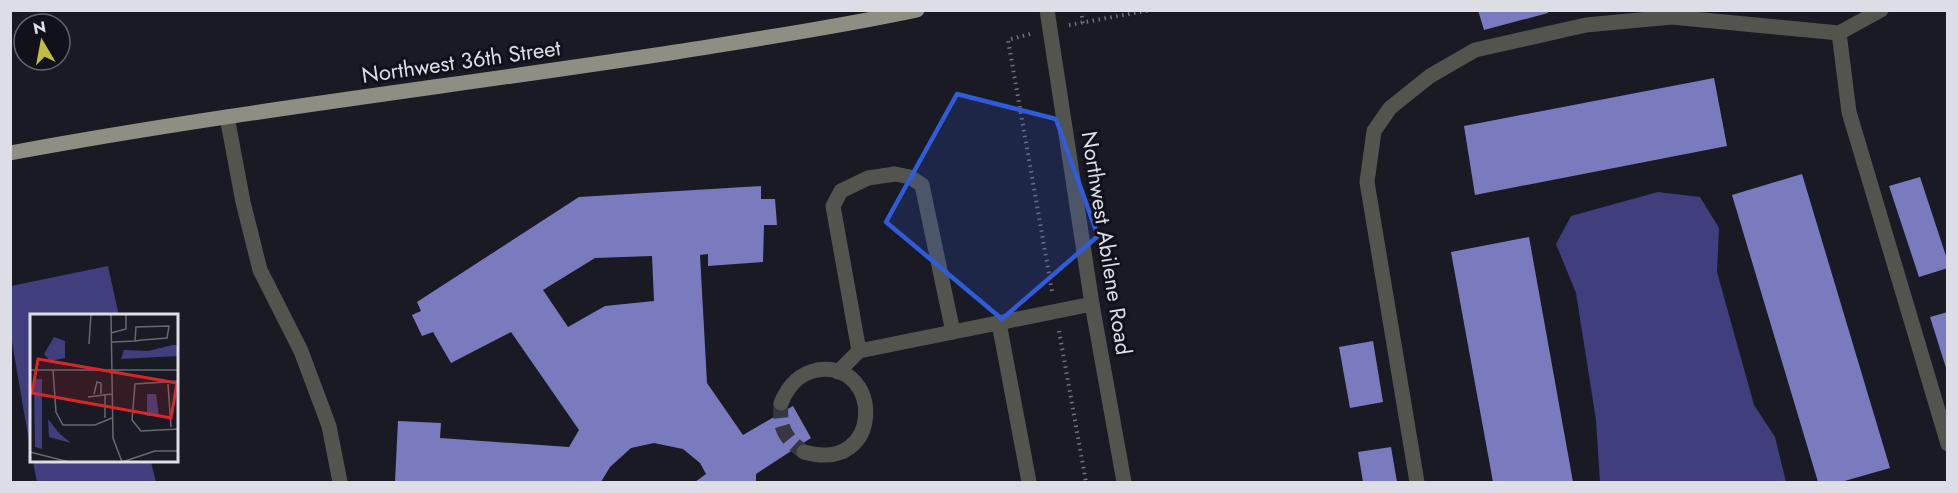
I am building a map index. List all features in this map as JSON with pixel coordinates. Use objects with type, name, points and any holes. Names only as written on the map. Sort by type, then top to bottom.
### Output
[{"type":"main road","name":"Northwest 36th Street","points":[[10,153],[227,117],[544,72],[872,20],[917,10]]},
{"type":"street","name":"Northwest Abilene Road","points":[[1047,10],[1092,304],[1124,483]]},
{"type":"street","points":[[1417,483],[1367,182],[1374,131],[1390,108],[1430,76],[1475,50],[1586,25],[1672,17],[1839,33],[1881,10]]},
{"type":"street","points":[[1839,33],[1849,112],[1947,444]]},
{"type":"street","points":[[227,117],[243,202],[260,270],[302,351],[328,426],[340,483]]},
{"type":"street","points":[[859,351],[833,206],[841,191],[868,178],[895,174],[910,177],[922,185],[953,332]]},
{"type":"street","points":[[838,372],[859,351],[1092,304]]},
{"type":"street","points":[[999,323],[1029,483]]},
{"type":"street","points":[[781,403],[786,389],[796,378],[824,369],[838,372],[860,389],[866,402],[867,416],[864,429],[856,441],[845,450],[832,455],[818,456],[804,452]]},
{"type":"path","points":[[1081,10],[1083,23]]},
{"type":"path","points":[[1086,483],[1008,40],[1050,29],[1151,10]]},
{"type":"highlighted area","points":[[957,94],[1056,119],[1098,236],[1002,319],[886,222]]},
{"type":"shaded area","points":[[1658,192],[1700,197],[1719,228],[1717,272],[1754,405],[1775,437],[1786,482],[1600,482],[1596,420],[1576,293],[1556,244],[1571,216]]},
{"type":"shaded area","points":[[108,266],[119,314],[30,314],[30,447],[11,336],[11,286]]},
{"type":"shaded area","points":[[33,463],[151,463],[156,482],[37,482]]},
{"type":"building","points":[[1478,10],[1547,10],[1548,13],[1484,30]]},
{"type":"building","points":[[1714,78],[1727,146],[1475,195],[1464,126]]},
{"type":"building","points":[[1802,174],[1890,468],[1841,482],[1818,482],[1732,195]]},
{"type":"building","points":[[1920,177],[1948,268],[1919,277],[1889,186]]},
{"type":"building","points":[[761,186],[761,199],[775,199],[777,225],[764,225],[763,262],[708,266],[708,254],[700,255],[707,383],[743,435],[793,406],[811,438],[756,474],[756,482],[695,482],[706,474],[700,463],[683,449],[654,443],[631,448],[610,467],[601,482],[395,482],[398,421],[441,423],[440,438],[569,447],[579,430],[511,332],[451,363],[433,332],[422,336],[412,315],[421,311],[417,302],[579,197]],"holes":[[[652,256],[654,301],[605,306],[568,327],[543,290],[595,258]]]},
{"type":"building","points":[[1529,237],[1573,482],[1493,482],[1451,252]]},
{"type":"building","points":[[1948,312],[1948,371],[1947,371],[1930,317]]},
{"type":"building","points":[[1373,341],[1383,402],[1350,408],[1339,347]]},
{"type":"building","points":[[1391,447],[1397,482],[1363,482],[1358,452]]},
{"type":"tunnel","points":[[781,403],[784,431],[787,437],[804,452]]}]
